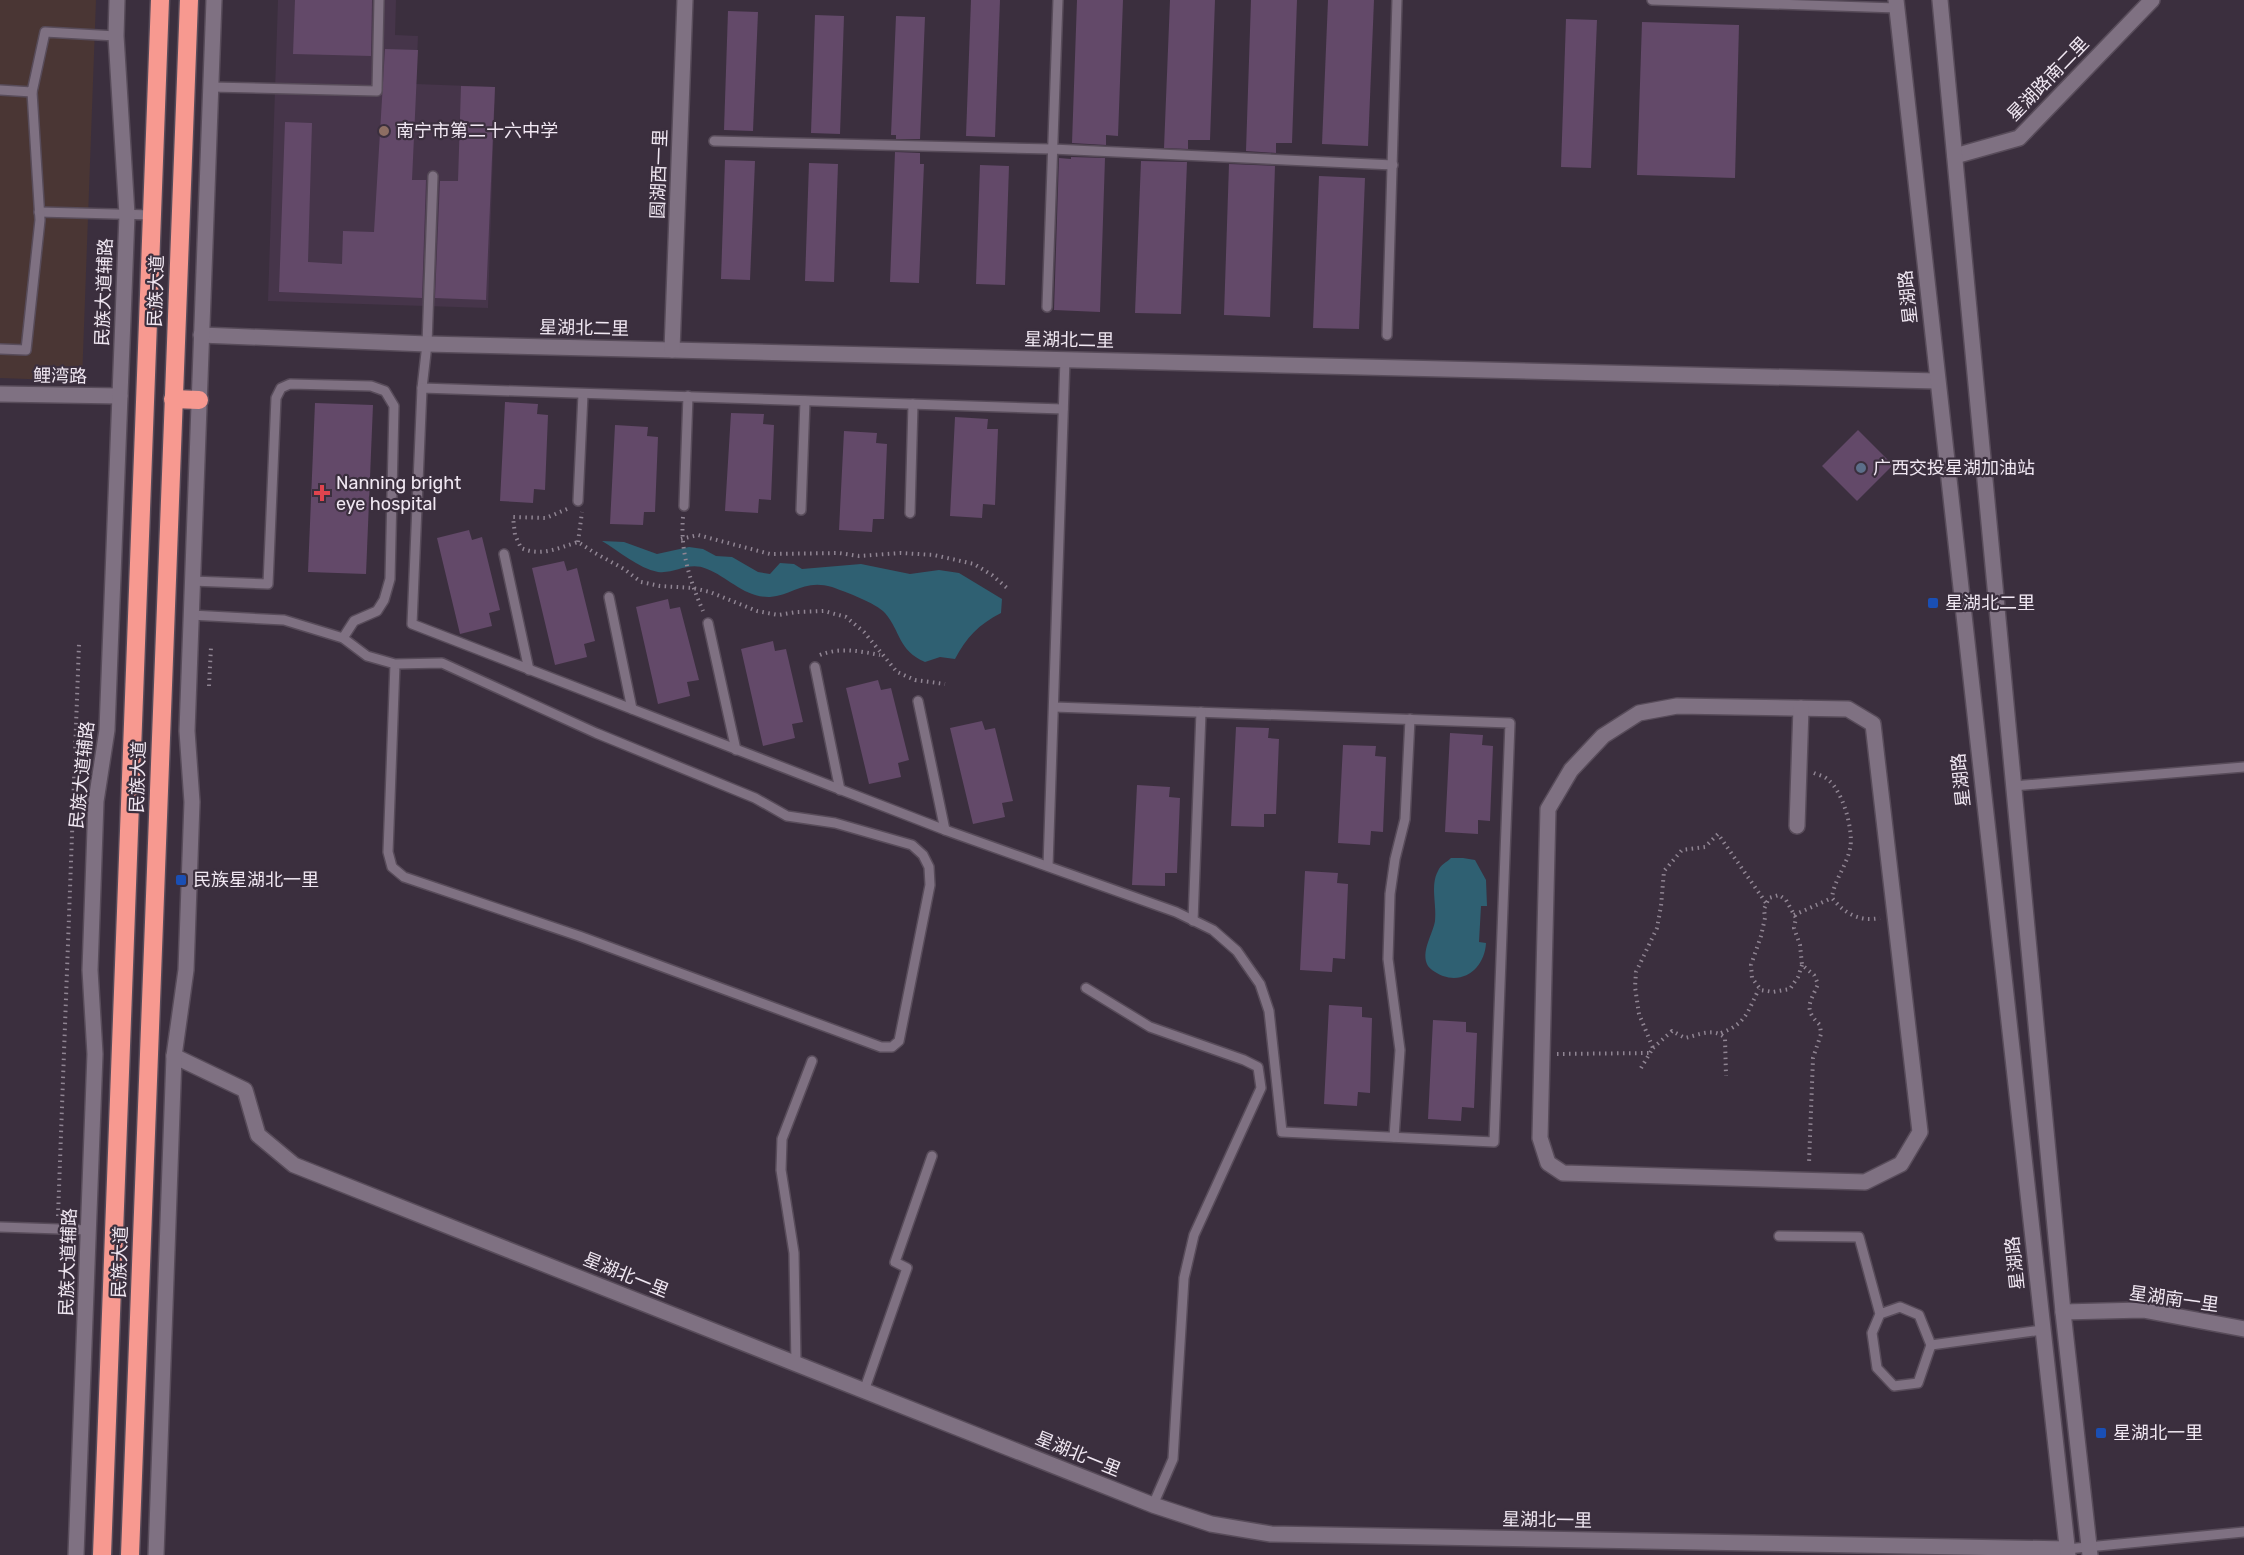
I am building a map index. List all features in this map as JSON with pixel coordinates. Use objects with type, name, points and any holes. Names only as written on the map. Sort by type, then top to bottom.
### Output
[{"type":"highway","name":"民族大道","points":[[102,1555],[160,0]]},
{"type":"highway","name":"民族大道","points":[[130,1555],[189,0]]},
{"type":"highway","points":[[173,399],[199,400]]},
{"type":"street","name":"民族大道辅路","points":[[76,1555],[95,1054],[90,970],[96,812],[107,730],[127,214],[116,36],[117,0]]},
{"type":"street","points":[[156,1555],[174,1056],[186,970],[192,802],[187,731],[214,0]]},
{"type":"street","name":"圆湖西一里","points":[[672,350],[685,0]]},
{"type":"street","points":[[1940,0],[2063,1312],[2090,1551]]},
{"type":"street","name":"星湖路南二里","points":[[1955,156],[2019,138],[2152,0]]},
{"type":"street","name":"星湖路","points":[[1896,4],[2068,1552]]},
{"type":"street","name":"星湖北二里","points":[[201,334],[427,344],[1937,381]]},
{"type":"street","name":"鲤湾路","points":[[0,394],[120,396]]},
{"type":"street","points":[[1677,706],[1801,708],[1848,709],[1873,724],[1920,1132],[1901,1164],[1865,1182],[1563,1173],[1548,1163],[1540,1138],[1548,809],[1571,770],[1603,736],[1639,713],[1677,706]]},
{"type":"street","points":[[1797,826],[1801,708]]},
{"type":"street","name":"星湖北一里","points":[[174,1056],[245,1090],[258,1135],[294,1165],[1153,1505],[1211,1524],[1271,1534],[2068,1552]]},
{"type":"street","name":"星湖南一里","points":[[2063,1312],[2144,1310],[2244,1329]]},
{"type":"lane","points":[[211,87],[377,91],[380,0]]},
{"type":"lane","points":[[1047,306],[1058,0]]},
{"type":"lane","points":[[1387,335],[1397,0]]},
{"type":"lane","points":[[1652,0],[1896,4]]},
{"type":"lane","points":[[0,349],[26,350],[39,212],[32,92],[45,32],[116,36]]},
{"type":"lane","points":[[0,90],[32,92]]},
{"type":"lane","points":[[714,141],[1052,149],[1393,165]]},
{"type":"lane","points":[[433,176],[427,344],[422,388],[412,624],[945,830],[1176,912],[1213,930],[1237,951],[1260,984],[1269,1011],[1282,1132],[1494,1142],[1510,723],[1054,707]]},
{"type":"lane","points":[[39,212],[152,215]]},
{"type":"lane","points":[[1048,866],[1065,359]]},
{"type":"lane","points":[[192,580],[268,584],[276,398],[281,388],[290,384],[371,386],[385,391],[394,406],[390,579],[384,600],[377,611],[354,621],[343,638]]},
{"type":"lane","points":[[422,388],[1064,409]]},
{"type":"lane","points":[[578,501],[583,394]]},
{"type":"lane","points":[[684,506],[688,396]]},
{"type":"lane","points":[[801,510],[805,400]]},
{"type":"lane","points":[[910,513],[913,404]]},
{"type":"lane","points":[[504,554],[529,670]]},
{"type":"lane","points":[[609,597],[632,710]]},
{"type":"lane","points":[[191,615],[284,620],[343,638],[367,656],[395,664],[442,663],[596,733],[755,798],[787,816],[835,823],[912,845],[923,855],[929,867],[930,885],[899,1041],[892,1047],[881,1047],[579,936],[404,877],[392,867],[388,852],[395,664]]},
{"type":"lane","points":[[708,623],[736,750]]},
{"type":"lane","points":[[815,667],[840,790]]},
{"type":"lane","points":[[918,701],[945,830]]},
{"type":"lane","points":[[1193,921],[1202,712]]},
{"type":"lane","points":[[1394,1137],[1400,1050],[1388,959],[1390,894],[1395,859],[1405,819],[1410,719]]},
{"type":"lane","points":[[2013,786],[2244,767]]},
{"type":"lane","points":[[1086,988],[1150,1027],[1244,1059],[1258,1067],[1261,1088],[1194,1235],[1184,1278],[1173,1459],[1153,1505]]},
{"type":"lane","points":[[796,1364],[794,1253],[781,1170],[782,1139],[812,1061]]},
{"type":"lane","points":[[864,1391],[907,1268],[895,1262],[932,1156]]},
{"type":"lane","points":[[0,1227],[89,1230]]},
{"type":"lane","points":[[1779,1236],[1858,1238],[1880,1314],[1872,1333],[1877,1368],[1894,1386],[1918,1383],[1931,1345],[1918,1315],[1900,1307],[1880,1314]]},
{"type":"lane","points":[[1931,1345],[2042,1330]]},
{"type":"lane","points":[[2068,1552],[2244,1532]]},
{"type":"path","points":[[578,501],[582,514],[578,542],[546,552],[533,553],[521,548],[515,535],[513,517],[546,519],[564,512],[578,501]]},
{"type":"path","points":[[684,506],[681,539],[688,573],[708,623]]},
{"type":"path","points":[[681,539],[698,535],[770,554],[810,552],[859,556],[901,553],[934,555],[974,564],[992,575],[1006,588]]},
{"type":"path","points":[[578,542],[624,569],[640,582],[710,592],[757,611],[778,615],[824,611],[846,617],[864,632],[897,672],[915,680],[945,684]]},
{"type":"path","points":[[57,1228],[80,644]]},
{"type":"path","points":[[209,686],[211,647]]},
{"type":"path","points":[[815,667],[819,655],[831,651],[849,650],[881,655]]},
{"type":"path","points":[[1799,771],[1816,774],[1828,780],[1839,795],[1851,830],[1846,862],[1833,886],[1832,898]]},
{"type":"path","points":[[1653,1048],[1639,1014],[1635,987],[1636,972],[1656,928],[1661,906],[1664,871],[1682,850],[1705,847],[1718,834],[1766,903]]},
{"type":"path","points":[[1779,895],[1786,900],[1796,918],[1794,928],[1800,945],[1802,965],[1790,989],[1773,992],[1761,990],[1752,978],[1751,965],[1761,936],[1766,903],[1769,898],[1779,895]]},
{"type":"path","points":[[1832,898],[1851,915],[1866,920],[1896,915]]},
{"type":"path","points":[[1794,915],[1832,898]]},
{"type":"path","points":[[1802,965],[1814,975],[1818,984],[1810,998],[1809,1008],[1811,1017],[1820,1025],[1821,1034],[1813,1058],[1809,1163]]},
{"type":"path","points":[[1641,1068],[1653,1048],[1672,1031],[1685,1038],[1714,1032],[1720,1033],[1735,1028],[1742,1022],[1760,988]]},
{"type":"path","points":[[1720,1033],[1725,1038],[1726,1076]]},
{"type":"path","points":[[1541,1054],[1650,1053]]},
{"type":"shaded area","points":[[0,0],[96,0],[82,381],[0,378]]},
{"type":"shaded area","name":"南宁市第二十六中学","points":[[278,0],[396,0],[395,35],[418,36],[416,84],[495,87],[488,308],[268,301]]},
{"type":"water","points":[[602,541],[624,542],[657,554],[689,547],[703,549],[716,556],[732,557],[758,572],[770,574],[780,563],[794,564],[802,569],[861,564],[910,574],[939,570],[959,573],[1002,599],[1001,613],[974,632],[955,659],[940,657],[925,662],[905,646],[881,609],[838,589],[814,585],[778,596],[761,596],[745,591],[700,567],[694,566],[664,572],[651,570]]},
{"type":"water","points":[[1451,858],[1475,860],[1486,880],[1487,906],[1481,906],[1479,942],[1486,943],[1482,959],[1473,971],[1451,978],[1431,969],[1425,955],[1435,921],[1436,877],[1440,867]]},
{"type":"building","points":[[295,0],[372,0],[371,56],[293,54]]},
{"type":"building","points":[[971,0],[1000,0],[995,137],[966,136]]},
{"type":"building","points":[[1077,0],[1123,0],[1118,136],[1106,135],[1106,145],[1072,143]]},
{"type":"building","points":[[1170,0],[1215,0],[1210,140],[1188,140],[1188,149],[1164,148]]},
{"type":"building","points":[[1251,0],[1297,0],[1292,143],[1276,143],[1276,153],[1246,151]]},
{"type":"building","points":[[1328,0],[1374,0],[1368,146],[1322,144]]},
{"type":"building","points":[[728,11],[758,12],[753,131],[724,130]]},
{"type":"building","points":[[815,15],[844,16],[840,134],[811,133]]},
{"type":"building","points":[[896,16],[925,17],[920,139],[896,139],[896,135],[891,135]]},
{"type":"building","points":[[1566,19],[1597,20],[1591,168],[1561,167]]},
{"type":"building","points":[[1642,22],[1739,25],[1735,178],[1637,175]]},
{"type":"building","points":[[385,49],[418,50],[412,180],[426,180],[422,298],[279,292],[285,122],[312,123],[308,262],[342,264],[343,231],[374,232]]},
{"type":"building","points":[[461,86],[495,87],[486,300],[435,298],[440,181],[458,181]]},
{"type":"building","points":[[895,152],[920,153],[920,164],[924,164],[919,283],[890,282]]},
{"type":"building","points":[[1071,157],[1105,158],[1100,312],[1054,310],[1059,158],[1071,159]]},
{"type":"building","points":[[725,160],[755,161],[750,280],[721,279]]},
{"type":"building","points":[[1141,161],[1187,162],[1181,314],[1135,313]]},
{"type":"building","points":[[809,163],[838,164],[834,282],[805,281]]},
{"type":"building","points":[[1229,164],[1275,166],[1270,317],[1224,315]]},
{"type":"building","points":[[980,165],[1009,166],[1005,285],[976,284]]},
{"type":"building","points":[[1319,176],[1365,178],[1359,329],[1313,328]]},
{"type":"building","points":[[505,402],[538,404],[537,414],[548,415],[545,490],[534,489],[533,503],[500,501]]},
{"type":"building","points":[[315,403],[373,405],[366,574],[308,572]]},
{"type":"building","points":[[731,413],[764,414],[763,424],[774,425],[771,500],[759,499],[758,513],[725,511]]},
{"type":"building","points":[[955,417],[988,419],[987,429],[998,429],[995,505],[983,504],[982,518],[950,516]]},
{"type":"building","points":[[615,425],[648,427],[647,436],[658,437],[655,512],[644,512],[643,525],[610,524]]},
{"type":"building","points":[[1858,430],[1893,465],[1857,501],[1822,466]]},
{"type":"building","points":[[844,431],[877,433],[876,443],[887,444],[884,519],[873,519],[872,532],[839,530]]},
{"type":"building","points":[[469,530],[472,540],[482,537],[500,610],[489,613],[492,626],[460,634],[437,538]]},
{"type":"building","points":[[564,561],[567,571],[577,568],[595,641],[584,644],[587,657],[555,665],[532,568]]},
{"type":"building","points":[[668,599],[670,609],[680,607],[699,680],[687,682],[690,696],[658,704],[636,607]]},
{"type":"building","points":[[773,641],[775,651],[786,649],[803,722],[792,724],[795,738],[763,746],[741,649]]},
{"type":"building","points":[[878,680],[881,690],[891,688],[909,760],[898,763],[901,777],[869,784],[846,688]]},
{"type":"building","points":[[982,721],[985,730],[995,728],[1013,801],[1002,803],[1005,817],[973,824],[950,728]]},
{"type":"building","points":[[1236,727],[1269,728],[1268,738],[1279,739],[1276,814],[1264,814],[1264,827],[1231,826]]},
{"type":"building","points":[[1450,733],[1483,735],[1482,745],[1493,746],[1490,821],[1478,820],[1478,834],[1445,832]]},
{"type":"building","points":[[1343,745],[1376,746],[1375,756],[1386,757],[1383,832],[1371,831],[1370,845],[1338,843]]},
{"type":"building","points":[[1137,785],[1170,787],[1169,797],[1180,798],[1177,873],[1165,873],[1165,886],[1132,885]]},
{"type":"building","points":[[1305,871],[1338,873],[1337,883],[1348,884],[1345,959],[1333,958],[1332,972],[1300,970]]},
{"type":"building","points":[[1329,1005],[1362,1007],[1362,1017],[1372,1018],[1370,1093],[1358,1092],[1357,1106],[1324,1104]]},
{"type":"building","points":[[1433,1020],[1466,1022],[1466,1032],[1477,1033],[1474,1108],[1462,1107],[1461,1121],[1428,1119]]},
{"type":"place","name":"南宁市第二十六中学","points":[[384,131]]},
{"type":"place","name":"广西交投星湖加油站","points":[[1861,468]]},
{"type":"place","name":"Nanning bright eye hospital","points":[[322,493]]},
{"type":"place","name":"星湖北二里","points":[[1933,603]]},
{"type":"place","name":"民族星湖北一里","points":[[181,880]]},
{"type":"place","name":"星湖北一里","points":[[2101,1433]]}]
